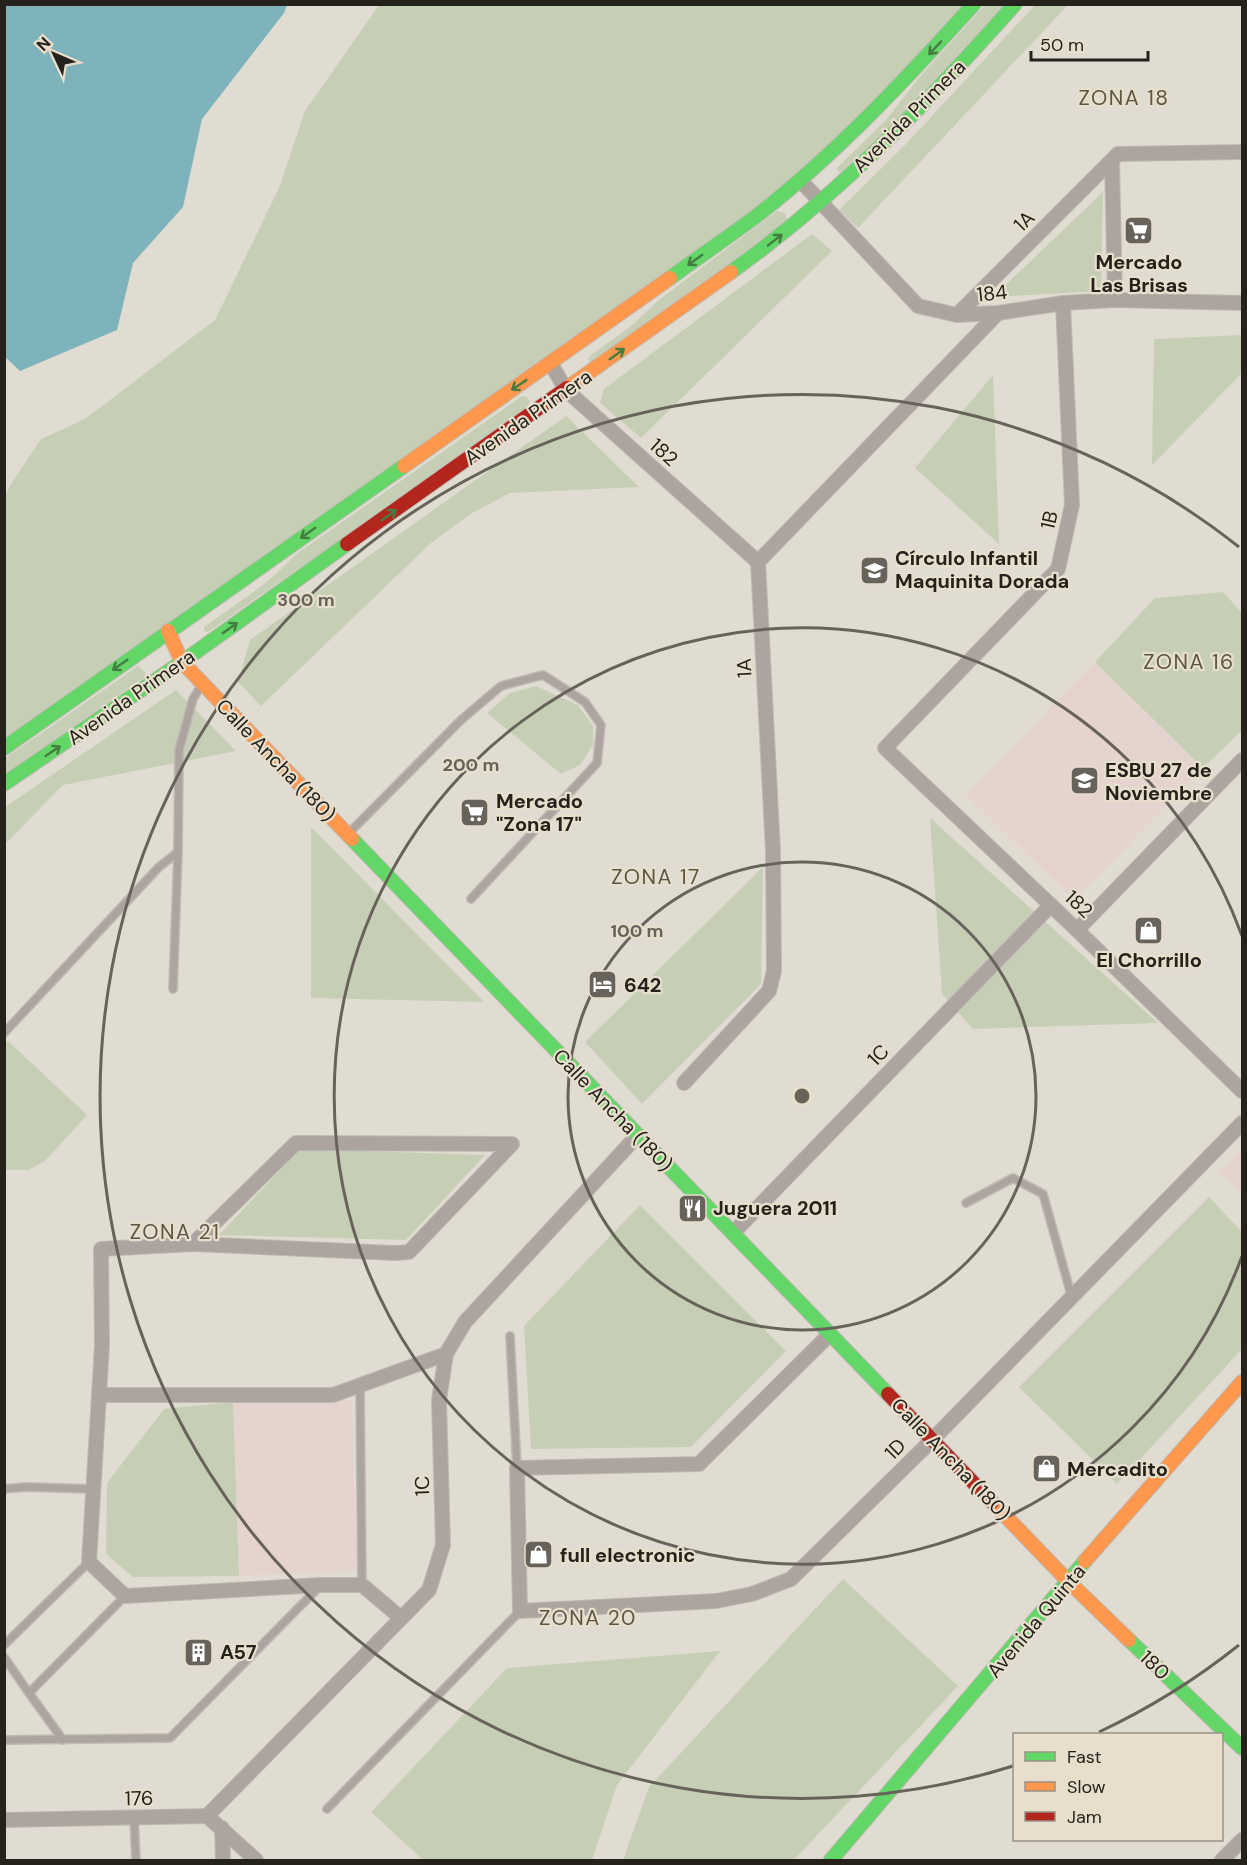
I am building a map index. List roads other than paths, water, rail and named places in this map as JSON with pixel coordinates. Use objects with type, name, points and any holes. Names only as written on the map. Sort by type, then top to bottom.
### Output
[{"type":"street","name":"Avenida Primera","points":[[4,748],[551,364],[760,213],[843,141],[974,4]]},
{"type":"street","name":"Avenida Primera","points":[[4,784],[182,662],[777,239],[885,144],[952,75],[1015,4]]},
{"type":"street","points":[[1114,300],[1115,158],[1242,152]]},
{"type":"street","name":"1A","points":[[957,315],[1115,158]]},
{"type":"street","name":"184","points":[[800,180],[918,306],[957,315],[998,314],[1063,303],[1114,300],[1242,303]]},
{"type":"street","name":"1B","points":[[885,748],[1058,569],[1072,505],[1063,303]]},
{"type":"street","points":[[758,562],[998,314]]},
{"type":"street","name":"182","points":[[551,364],[566,390],[758,562]]},
{"type":"street","name":"1A","points":[[684,1083],[769,992],[774,971],[773,851],[758,562]]},
{"type":"street","name":"Calle Ancha (180)","points":[[168,631],[182,662],[1068,1581]]},
{"type":"street","name":"182","points":[[885,748],[1242,1091]]},
{"type":"street","points":[[1077,930],[1242,760]]},
{"type":"street","name":"1C","points":[[733,1233],[1051,905]]},
{"type":"street","name":"1D","points":[[520,1611],[716,1601],[752,1594],[791,1579],[932,1440],[1242,1123]]},
{"type":"street","name":"1C","points":[[207,1816],[429,1590],[443,1545],[439,1400],[446,1354],[465,1322],[638,1135]]},
{"type":"street","points":[[193,1245],[296,1143],[512,1144],[409,1252],[193,1245],[101,1249],[100,1395],[89,1562],[125,1596],[362,1585],[401,1618]]},
{"type":"street","points":[[520,1611],[517,1468],[699,1464],[830,1334]]},
{"type":"street","points":[[100,1395],[333,1395],[446,1354]]},
{"type":"street","name":"Avenida Quinta","points":[[831,1860],[1068,1581],[1242,1382]]},
{"type":"street","name":"180","points":[[1068,1581],[1242,1748]]},
{"type":"street","points":[[207,1816],[256,1860]]},
{"type":"street","name":"176","points":[[4,1820],[207,1816]]},
{"type":"street","points":[[222,1828],[223,1860]]},
{"type":"street","points":[[1222,1860],[1242,1840]]},
{"type":"lane","points":[[348,834],[461,720],[501,686],[543,675],[585,702],[601,725],[597,763],[471,899]]},
{"type":"lane","points":[[173,989],[179,750],[193,699],[202,683]]},
{"type":"lane","points":[[4,1033],[159,867],[178,852]]},
{"type":"lane","points":[[966,1203],[1013,1178],[1043,1194],[1072,1298]]},
{"type":"lane","points":[[510,1336],[517,1468]]},
{"type":"lane","points":[[360,1386],[362,1585]]},
{"type":"lane","points":[[4,1489],[26,1487],[94,1489]]},
{"type":"lane","points":[[4,1645],[89,1562]]},
{"type":"lane","points":[[4,1740],[170,1738],[321,1586]]},
{"type":"lane","points":[[29,1693],[125,1596]]},
{"type":"lane","points":[[327,1809],[520,1611]]},
{"type":"lane","points":[[4,1657],[63,1740]]},
{"type":"lane","points":[[134,1818],[136,1860]]},
{"type":"water","points":[[4,5],[287,5],[284,13],[202,119],[183,207],[133,263],[117,330],[20,371],[4,356]]},
{"type":"place","name":"Mercado Las Brisas","points":[[1139,231]]},
{"type":"place","name":"Círculo Infantil Maquinita Dorada","points":[[874,570]]},
{"type":"place","name":"ESBU 27 de Noviembre","points":[[1084,781]]},
{"type":"place","name":"Mercado \"Zona 17\"","points":[[475,812]]},
{"type":"place","name":"El Chorrillo","points":[[1149,930]]},
{"type":"place","name":"642","points":[[603,985]]},
{"type":"place","name":"Juguera 2011","points":[[692,1208]]},
{"type":"place","name":"Mercadito","points":[[1046,1469]]},
{"type":"place","name":"full electronic","points":[[539,1555]]},
{"type":"place","name":"A57","points":[[199,1652]]},
{"type":"district","name":"ZONA 18","points":[[1124,98]]},
{"type":"district","name":"ZONA 16","points":[[1189,662]]},
{"type":"district","name":"ZONA 17","points":[[656,877]]},
{"type":"district","name":"ZONA 21","points":[[175,1232]]},
{"type":"district","name":"ZONA 20","points":[[588,1618]]}]
